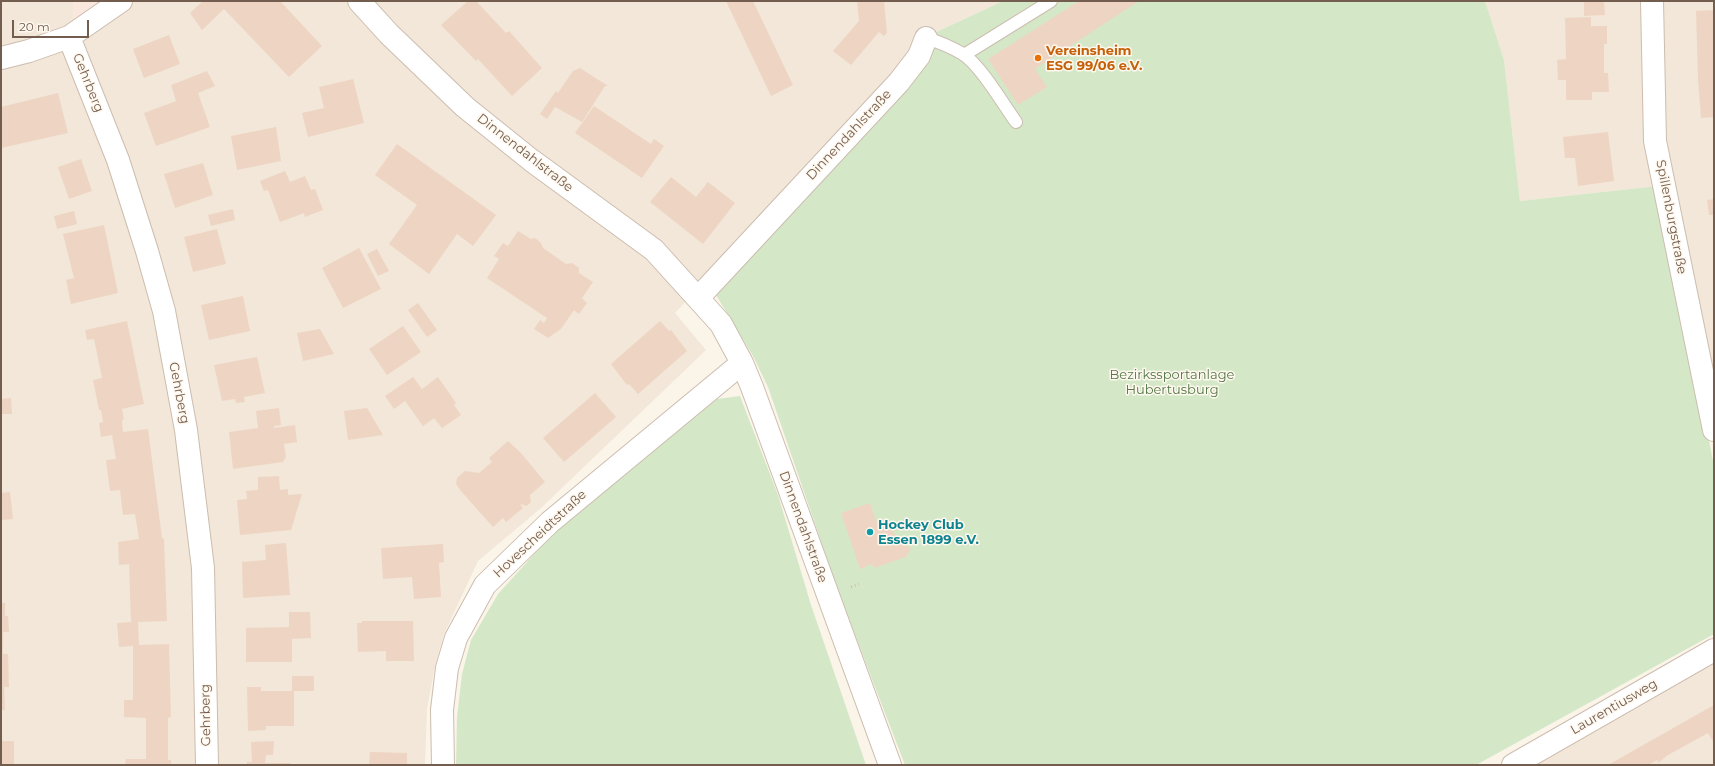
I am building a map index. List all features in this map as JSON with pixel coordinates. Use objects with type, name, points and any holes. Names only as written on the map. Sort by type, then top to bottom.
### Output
[{"type":"street","points":[[1,58],[29,51],[69,37],[121,1]]},
{"type":"street","name":"Dinnendahlstraße","points":[[359,1],[389,34],[465,107],[531,160],[654,250],[699,297],[721,324],[742,362],[890,765]]},
{"type":"street","name":"Spillenburgstraße","points":[[1652,1],[1655,141],[1714,430]]},
{"type":"street","name":"Gehrberg","points":[[69,37],[118,160],[147,251],[164,312],[186,430],[203,568],[206,765]]},
{"type":"street","name":"Dinnendahlstraße","points":[[699,297],[899,82],[920,56],[926,38]]},
{"type":"street","name":"Hovescheidtstraße","points":[[443,765],[442,710],[447,668],[456,638],[485,585],[550,522],[742,362]]},
{"type":"street","name":"Laurentiusweg","points":[[1513,765],[1714,650]]},
{"type":"lane","points":[[964,55],[1051,1]]},
{"type":"lane","points":[[926,38],[945,44],[964,55],[976,66],[1016,122]]},
{"type":"path","points":[[850,587],[859,584]]},
{"type":"shaded area","points":[[1,1],[73,1],[74,27],[113,1],[1003,1],[932,34],[866,108],[675,313],[706,350],[541,508],[478,561],[444,634],[435,665],[427,709],[425,765],[1,765]]},
{"type":"shaded area","points":[[73,1],[113,1],[74,27]]},
{"type":"shaded area","points":[[1485,1],[1714,1],[1714,420],[1658,186],[1520,201],[1504,60]]},
{"type":"shaded area","points":[[1714,657],[1714,765],[1521,765]]},
{"type":"green space","name":"Bezirkssportanlage Hubertusburg","points":[[1003,1],[1485,1],[1504,60],[1520,201],[1658,186],[1714,466],[1714,634],[1476,765],[905,765],[837,588],[768,387],[753,356],[716,295],[932,34]]},
{"type":"green space","points":[[740,396],[778,495],[811,605],[866,765],[456,765],[457,717],[462,674],[471,640],[498,594],[556,530],[717,399]]},
{"type":"building","points":[[203,1],[280,1],[322,46],[289,77],[224,9],[202,30],[190,13]]},
{"type":"building","points":[[468,1],[476,1],[506,33],[509,31],[542,68],[512,96],[478,59],[476,61],[441,25]]},
{"type":"building","points":[[726,1],[753,1],[793,85],[771,96]]},
{"type":"building","points":[[857,1],[884,1],[887,33],[884,36],[879,32],[851,65],[833,51],[859,21]]},
{"type":"building","points":[[1079,1],[1139,1],[1035,69],[1047,87],[1018,105],[988,59]]},
{"type":"building","points":[[1584,1],[1604,1],[1605,15],[1584,16]]},
{"type":"building","points":[[1714,10],[1714,117],[1701,118],[1696,11]]},
{"type":"building","points":[[1591,17],[1591,26],[1607,26],[1607,44],[1604,44],[1604,73],[1608,73],[1609,92],[1592,92],[1592,100],[1566,100],[1566,80],[1558,80],[1557,60],[1566,59],[1565,18]]},
{"type":"building","points":[[169,35],[180,64],[144,78],[133,49]]},
{"type":"building","points":[[580,68],[608,86],[605,86],[582,122],[555,107],[547,119],[540,114],[556,91],[558,93],[573,71]]},
{"type":"building","points":[[207,71],[215,86],[198,93],[210,127],[156,146],[144,113],[176,101],[171,85]]},
{"type":"building","points":[[353,79],[364,123],[308,137],[302,113],[324,108],[319,87]]},
{"type":"building","points":[[58,93],[68,133],[1,148],[1,107]]},
{"type":"building","points":[[594,106],[651,144],[654,139],[664,146],[642,178],[575,133]]},
{"type":"building","points":[[276,127],[281,161],[237,170],[231,136]]},
{"type":"building","points":[[1608,132],[1614,181],[1578,186],[1575,158],[1565,158],[1563,137]]},
{"type":"building","points":[[397,144],[496,215],[473,246],[457,234],[429,274],[389,244],[417,205],[375,175]]},
{"type":"building","points":[[81,159],[92,191],[69,199],[58,167]]},
{"type":"building","points":[[203,163],[213,195],[175,208],[164,174]]},
{"type":"building","points":[[285,171],[290,182],[305,176],[311,190],[315,189],[323,210],[305,217],[304,213],[280,222],[268,190],[264,191],[260,181]]},
{"type":"building","points":[[671,177],[696,197],[708,182],[735,203],[703,244],[650,202]]},
{"type":"building","points":[[1714,199],[1714,215],[1709,215],[1707,200]]},
{"type":"building","points":[[233,209],[235,220],[211,226],[208,215]]},
{"type":"building","points":[[74,211],[77,224],[57,229],[54,216]]},
{"type":"building","points":[[104,225],[118,293],[71,304],[66,280],[74,278],[63,234]]},
{"type":"building","points":[[217,229],[226,264],[193,272],[184,237]]},
{"type":"building","points":[[518,231],[531,239],[535,238],[541,243],[543,248],[566,264],[572,263],[579,268],[579,273],[593,282],[582,298],[587,303],[579,314],[574,310],[561,329],[548,338],[534,329],[540,320],[544,323],[547,318],[487,278],[499,259],[494,256],[503,243],[508,246]]},
{"type":"building","points":[[359,248],[381,289],[343,308],[322,268]]},
{"type":"building","points":[[377,249],[389,271],[378,276],[367,254]]},
{"type":"building","points":[[243,296],[250,331],[209,340],[201,305]]},
{"type":"building","points":[[418,303],[437,330],[427,337],[408,310]]},
{"type":"building","points":[[127,321],[144,404],[122,409],[124,419],[122,420],[123,432],[148,429],[162,538],[164,539],[167,621],[138,622],[139,645],[169,644],[171,717],[168,718],[168,760],[171,760],[171,765],[125,765],[126,759],[146,759],[146,718],[124,717],[124,700],[133,700],[133,646],[119,647],[117,623],[131,622],[129,564],[119,565],[118,542],[139,539],[135,514],[123,515],[120,490],[110,491],[106,460],[116,459],[112,435],[101,437],[99,423],[103,422],[93,380],[102,378],[94,339],[87,340],[85,330]]},
{"type":"building","points":[[660,321],[669,331],[671,330],[687,351],[638,394],[629,384],[627,385],[611,364]]},
{"type":"building","points":[[403,326],[421,352],[387,375],[369,349]]},
{"type":"building","points":[[320,329],[334,354],[303,361],[297,333]]},
{"type":"building","points":[[257,357],[265,393],[244,397],[245,402],[236,403],[235,399],[222,401],[214,365]]},
{"type":"building","points":[[413,377],[422,389],[438,377],[456,403],[454,405],[461,415],[442,428],[434,418],[423,426],[405,401],[394,409],[385,396]]},
{"type":"building","points":[[595,393],[616,417],[564,462],[543,438]]},
{"type":"building","points":[[11,398],[12,414],[1,414],[1,399]]},
{"type":"building","points":[[279,408],[281,425],[274,426],[274,428],[295,425],[297,442],[284,444],[286,457],[283,462],[233,469],[229,432],[258,428],[256,411]]},
{"type":"building","points":[[367,408],[383,435],[348,440],[344,411]]},
{"type":"building","points":[[508,441],[521,453],[545,482],[530,495],[531,502],[527,506],[520,504],[523,508],[506,522],[503,518],[493,527],[461,491],[456,484],[457,478],[465,471],[479,473],[492,462],[489,458]]},
{"type":"building","points":[[279,476],[280,490],[288,489],[288,495],[302,494],[291,530],[240,535],[237,500],[247,499],[246,491],[258,490],[258,477]]},
{"type":"building","points":[[10,492],[13,519],[1,520],[1,493]]},
{"type":"building","name":"Hockey Club Essen 1899 e.V.","points":[[870,503],[877,523],[889,519],[897,541],[911,548],[906,557],[874,568],[873,564],[860,569],[841,513]]},
{"type":"building","points":[[286,543],[290,595],[243,598],[242,562],[266,560],[265,545]]},
{"type":"building","points":[[443,544],[444,562],[439,563],[441,597],[414,599],[412,577],[383,579],[381,548]]},
{"type":"building","points":[[1,603],[5,603],[5,616],[8,616],[9,632],[3,632],[3,654],[8,654],[9,687],[4,687],[5,710],[1,710]]},
{"type":"building","points":[[289,612],[310,612],[311,638],[292,639],[292,662],[246,662],[246,628],[289,627]]},
{"type":"building","points":[[362,621],[413,621],[414,661],[386,661],[386,651],[358,652],[357,623],[362,623]]},
{"type":"building","points":[[292,676],[314,676],[314,691],[294,691],[294,726],[266,726],[266,730],[248,731],[247,687],[261,687],[261,691],[292,691]]},
{"type":"building","points":[[1714,705],[1714,743],[1708,733],[1668,755],[1658,763],[1657,760],[1649,765],[1608,765]]},
{"type":"building","points":[[1,741],[14,741],[14,765],[1,765]]},
{"type":"building","points":[[274,741],[273,755],[266,755],[265,763],[290,763],[290,765],[247,765],[247,762],[252,762],[251,742]]},
{"type":"building","points":[[370,752],[407,753],[407,765],[369,765]]},
{"type":"place","name":"Vereinsheim ESG 99/06 e.V.","points":[[1038,58]]},
{"type":"place","name":"Hockey Club Essen 1899 e.V.","points":[[870,532]]}]
